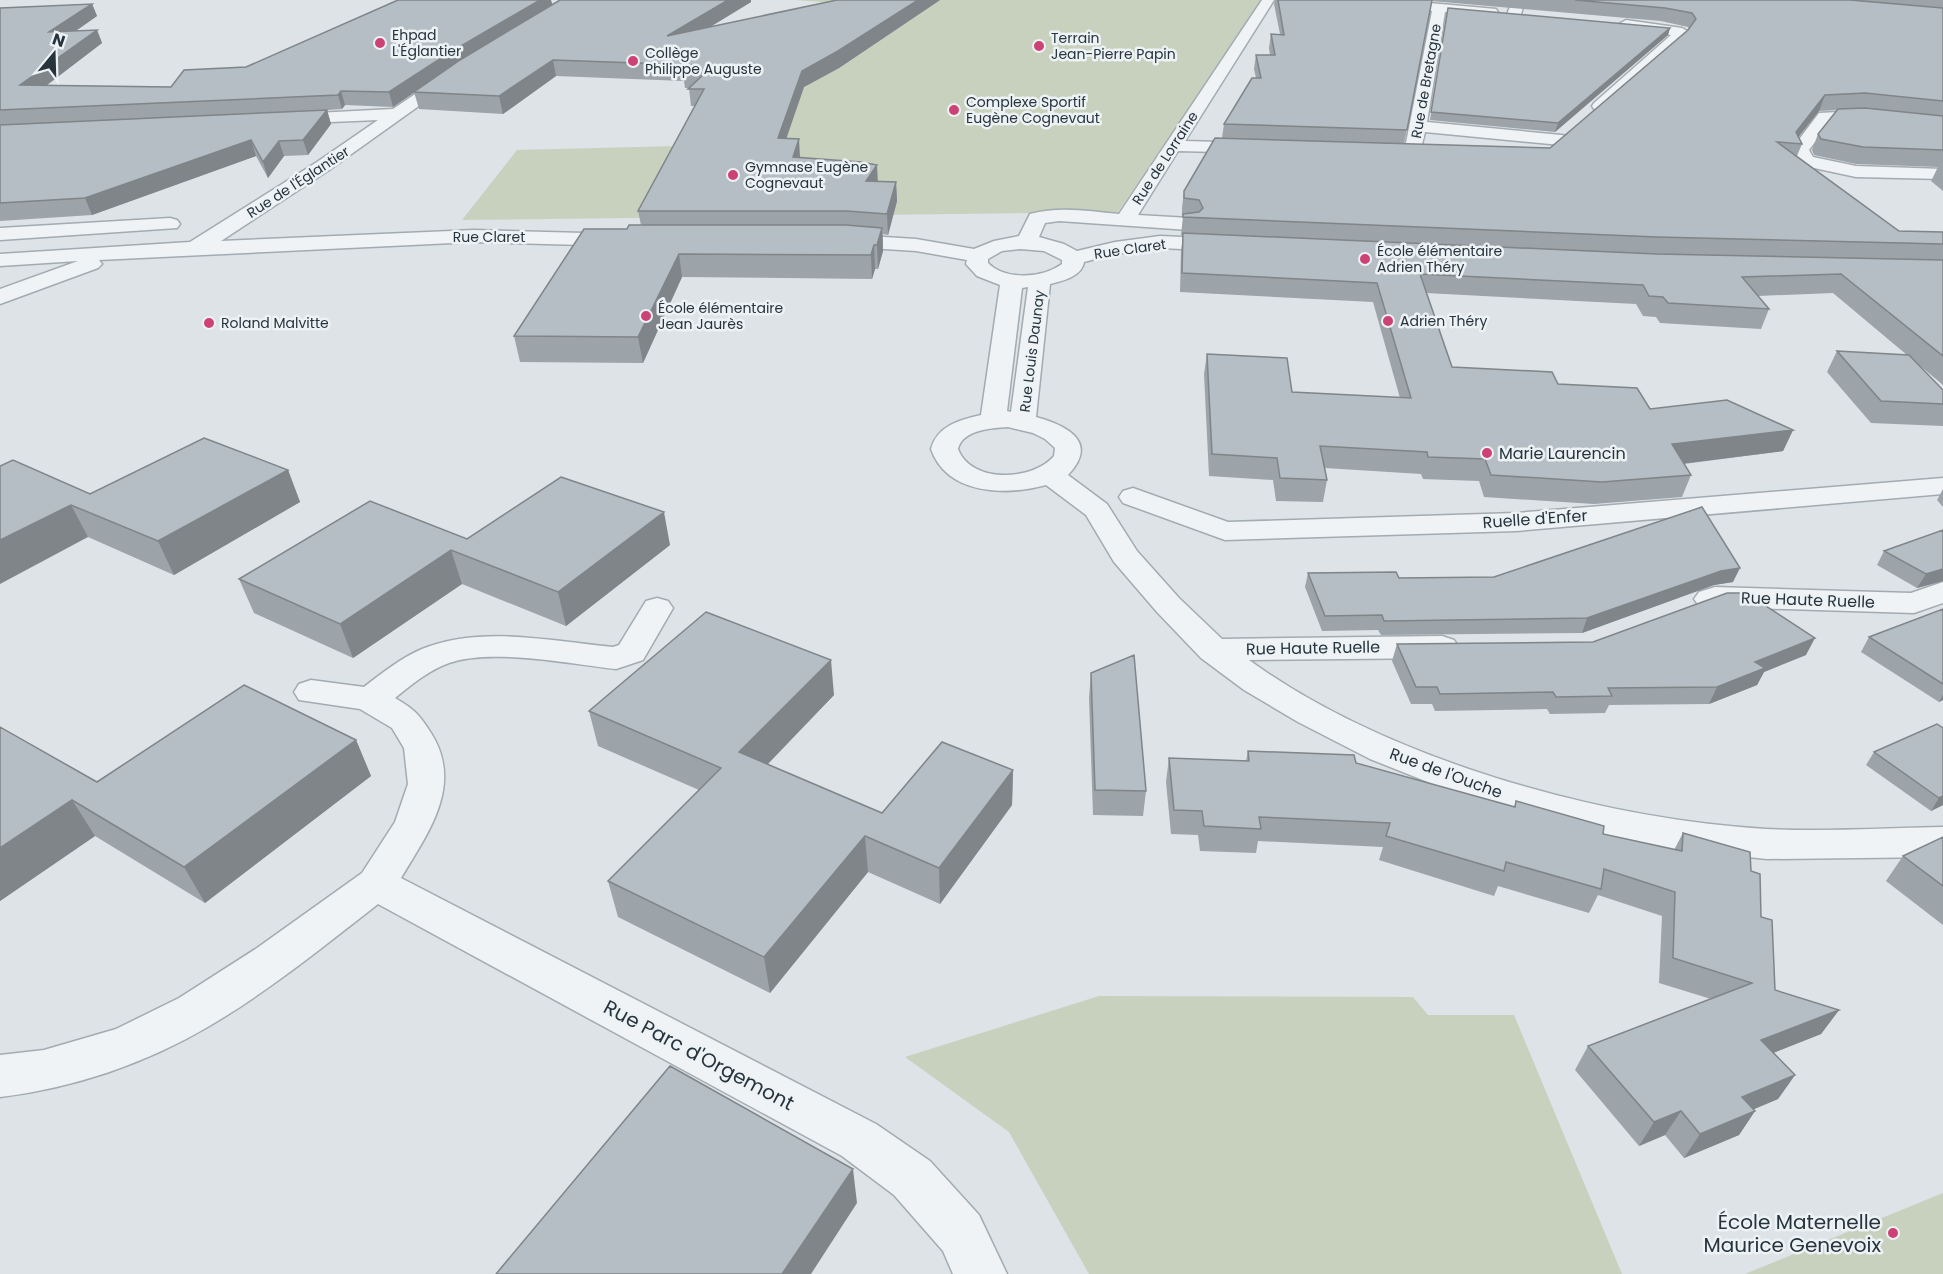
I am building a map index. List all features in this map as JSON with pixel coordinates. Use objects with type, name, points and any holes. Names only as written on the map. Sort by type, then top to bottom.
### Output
[{"type":"street","name":"Rue de Lorraine","points":[[1026,242],[1037,218],[1059,215],[1125,220],[1268,0]]},
{"type":"street","points":[[1350,0],[1519,15],[1519,0]]},
{"type":"street","name":"Rue de Bretagne","points":[[1413,153],[1439,8]]},
{"type":"street","points":[[1588,116],[1677,39],[1682,32],[1675,29],[1616,23]]},
{"type":"street","name":"Rue de l'Églantier","points":[[196,248],[468,66]]},
{"type":"street","points":[[271,120],[399,114]]},
{"type":"street","points":[[1943,125],[1858,116],[1825,117],[1800,150],[1806,161],[1824,168],[1856,172],[1943,174]]},
{"type":"street","points":[[1419,126],[1566,136],[1546,153]]},
{"type":"street","points":[[1174,146],[1270,148]]},
{"type":"street","points":[[1125,220],[1206,225]]},
{"type":"street","points":[[0,234],[170,224]]},
{"type":"street","name":"Rue Claret","points":[[0,260],[196,248],[474,236],[639,240]]},
{"type":"street","points":[[813,240],[916,245],[978,255],[997,246],[1026,242],[1047,244],[1064,250],[1073,258],[1073,267],[1057,277],[1040,280],[1012,280],[981,270],[977,264],[978,255]]},
{"type":"street","name":"Rue Claret","points":[[1073,258],[1115,248],[1160,242],[1244,246]]},
{"type":"street","points":[[0,297],[121,253]]},
{"type":"street","name":"Rue Louis Daunay","points":[[993,420],[1012,280]]},
{"type":"street","name":"Rue Louis Daunay","points":[[1023,421],[1040,280]]},
{"type":"street","points":[[993,420],[1023,421],[1049,429],[1066,444],[1068,453],[1064,463],[1049,474],[1033,480],[993,482],[960,471],[949,462],[944,453],[946,443],[954,434],[971,425],[993,420]]},
{"type":"street","name":"Rue de l'Ouche","points":[[1049,474],[1097,510],[1125,556],[1168,605],[1213,650],[1256,682],[1311,714],[1383,750],[1471,784],[1561,810],[1671,834],[1767,844],[1943,842]]},
{"type":"street","name":"Ruelle d'Enfer","points":[[1133,496],[1225,531],[1516,522],[1943,486]]},
{"type":"street","name":"Rue Haute Ruelle","points":[[1683,609],[1716,597],[1914,603],[1943,592]]},
{"type":"street","points":[[371,700],[401,676],[437,655],[474,647],[616,658],[631,652],[657,608]]},
{"type":"street","name":"Rue Haute Ruelle","points":[[1213,650],[1468,647]]},
{"type":"street","points":[[0,1076],[44,1071],[126,1046],[195,1012],[272,962],[376,884],[413,825],[427,784],[422,748],[405,720],[371,700],[348,695],[311,692]]},
{"type":"street","name":"Rue Parc d'Orgemont","points":[[376,884],[859,1140],[912,1178],[961,1233],[980,1274]]},
{"type":"green space","name":"Complexe Sportif Eugène Cognevaut","points":[[795,0],[1263,0],[1118,212],[462,220],[517,150],[677,146],[851,4]]},
{"type":"green space","points":[[1099,996],[1413,997],[1428,1015],[1514,1015],[1622,1274],[1089,1274],[1009,1132],[905,1057]]},
{"type":"green space","name":"École Maternelle Maurice Genevoix","points":[[1943,1193],[1943,1274],[1745,1274]]},
{"type":"building","points":[[398,0],[540,0],[449,53],[389,92],[341,91],[338,95],[0,110],[0,8],[92,4],[49,32],[97,30],[20,85],[171,87],[184,70],[246,67]]},
{"type":"building","points":[[560,0],[728,0],[667,36],[837,0],[918,0],[802,71],[778,138],[799,139],[793,157],[877,165],[866,181],[896,182],[887,214],[847,211],[638,211],[704,89],[688,89],[705,73],[683,71],[692,65],[553,60],[499,96],[414,92],[460,60]]},
{"type":"building","points":[[1278,0],[1432,0],[1407,130],[1224,124],[1252,78],[1261,78],[1256,55],[1275,55],[1271,34],[1284,35]]},
{"type":"building","points":[[1575,0],[1850,0],[1943,8],[1943,101],[1865,93],[1825,95],[1796,132],[1802,144],[1777,142],[1899,231],[1943,232],[1943,244],[1657,237],[1183,217],[1183,214],[1199,212],[1203,208],[1199,200],[1184,198],[1184,191],[1215,138],[1550,148],[1688,30],[1696,19],[1692,13],[1665,8]]},
{"type":"building","points":[[1448,8],[1670,28],[1558,123],[1431,112]]},
{"type":"building","points":[[1865,108],[1943,116],[1943,150],[1863,147],[1821,139],[1818,134],[1838,109]]},
{"type":"building","points":[[327,110],[303,140],[279,141],[263,162],[251,140],[85,198],[0,203],[0,125]]},
{"type":"building","points":[[629,225],[846,225],[882,228],[871,255],[679,254],[638,337],[514,336],[584,229],[627,229]]},
{"type":"building","points":[[1183,233],[1657,254],[1943,260],[1943,356],[1841,274],[1742,277],[1769,309],[1668,303],[1663,297],[1649,296],[1643,285],[1420,274],[1452,367],[1552,372],[1558,384],[1637,388],[1650,409],[1727,400],[1793,430],[1672,444],[1691,475],[1602,482],[1491,475],[1485,459],[1428,457],[1427,452],[1320,446],[1327,480],[1280,478],[1277,458],[1212,454],[1207,354],[1287,358],[1292,392],[1411,398],[1377,283],[1182,273]]},
{"type":"building","points":[[1837,351],[1909,355],[1943,390],[1943,404],[1881,401]]},
{"type":"building","points":[[204,438],[288,470],[158,541],[71,505],[0,540],[0,466],[13,460],[90,494]]},
{"type":"building","points":[[561,477],[664,512],[558,592],[451,550],[340,624],[239,579],[370,501],[467,539]]},
{"type":"building","points":[[1702,507],[1740,568],[1721,571],[1587,618],[1384,621],[1382,615],[1325,616],[1308,573],[1396,572],[1399,578],[1494,577]]},
{"type":"building","points":[[1943,530],[1943,569],[1926,574],[1884,551]]},
{"type":"building","points":[[1727,593],[1746,593],[1815,638],[1755,662],[1765,668],[1717,687],[1608,688],[1612,696],[1556,697],[1553,692],[1440,694],[1437,687],[1416,687],[1397,644],[1593,642]]},
{"type":"building","points":[[1943,609],[1943,684],[1869,637]]},
{"type":"building","points":[[706,612],[831,660],[739,752],[882,813],[942,742],[1013,770],[939,868],[865,836],[764,957],[608,881],[721,768],[589,711]]},
{"type":"building","points":[[1134,655],[1146,791],[1095,790],[1091,673]]},
{"type":"building","points":[[244,685],[356,740],[184,867],[72,800],[0,848],[0,727],[97,782]]},
{"type":"building","points":[[1937,724],[1943,728],[1943,796],[1939,798],[1874,752]]},
{"type":"building","points":[[1248,751],[1354,755],[1356,763],[1515,807],[1516,801],[1604,826],[1603,834],[1682,851],[1683,833],[1750,852],[1751,871],[1760,874],[1761,917],[1772,920],[1775,990],[1839,1010],[1761,1040],[1795,1075],[1742,1097],[1755,1111],[1700,1134],[1681,1111],[1654,1122],[1588,1046],[1752,983],[1673,958],[1675,892],[1604,869],[1601,889],[1506,862],[1504,871],[1386,836],[1390,823],[1259,817],[1261,829],[1204,826],[1202,811],[1174,810],[1169,758],[1249,761]]},
{"type":"building","points":[[1943,837],[1943,886],[1903,856]]},
{"type":"building","points":[[670,1066],[853,1169],[782,1274],[496,1274]]},
{"type":"place","name":"Ehpad L'Églantier","points":[[380,43]]},
{"type":"place","name":"Terrain Jean-Pierre Papin","points":[[1039,46]]},
{"type":"place","name":"Collège Philippe Auguste","points":[[633,61]]},
{"type":"place","name":"Complexe Sportif Eugène Cognevaut","points":[[954,110]]},
{"type":"place","name":"Gymnase Eugène Cognevaut","points":[[733,175]]},
{"type":"place","name":"École élémentaire Adrien Théry","points":[[1365,259]]},
{"type":"place","name":"École élémentaire Jean Jaurès","points":[[646,316]]},
{"type":"place","name":"Adrien Théry","points":[[1388,321]]},
{"type":"place","name":"Roland Malvitte","points":[[209,323]]},
{"type":"place","name":"Marie Laurencin","points":[[1487,453]]},
{"type":"place","name":"École Maternelle Maurice Genevoix","points":[[1893,1233]]}]
